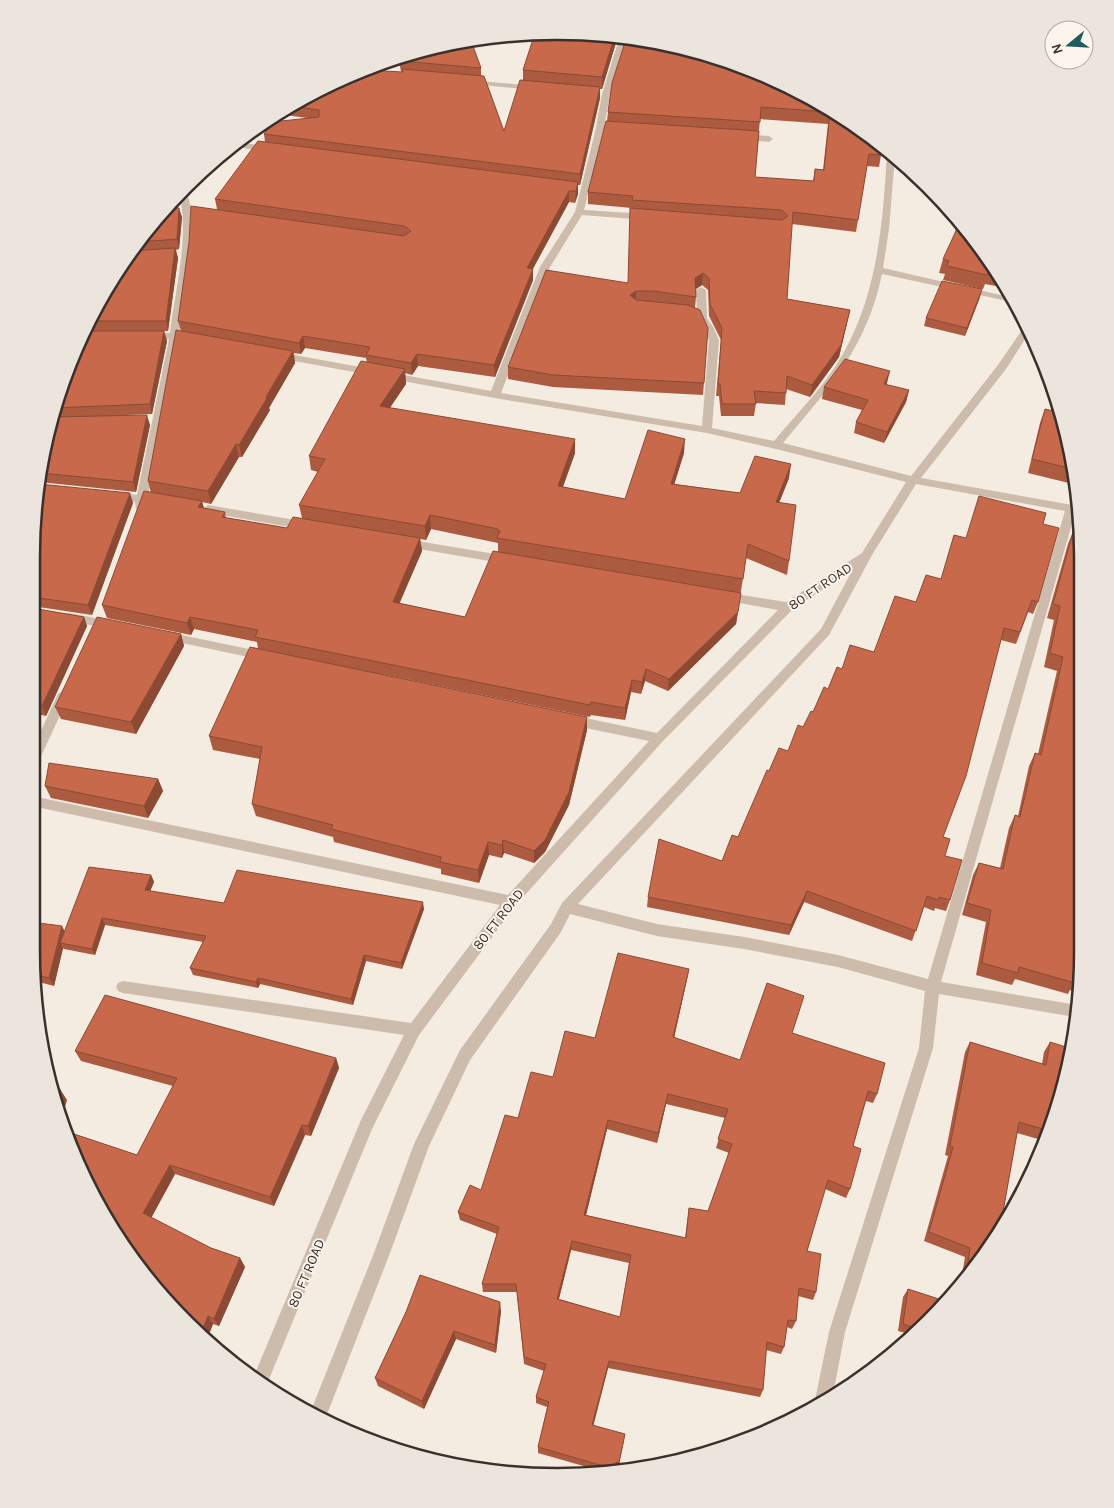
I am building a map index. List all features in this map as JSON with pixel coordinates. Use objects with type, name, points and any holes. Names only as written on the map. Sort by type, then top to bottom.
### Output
[{"type":"street","points":[[495,395],[545,267],[579,212],[580,189],[605,128],[601,94],[621,44]]},
{"type":"street","points":[[459,81],[547,89]]},
{"type":"street","points":[[729,136],[769,139]]},
{"type":"street","points":[[244,145],[281,150]]},
{"type":"street","points":[[776,445],[816,398],[849,352],[870,303],[888,208],[891,162]]},
{"type":"street","points":[[136,516],[143,498],[155,420],[174,336],[181,253],[193,212],[186,197]]},
{"type":"street","points":[[579,212],[654,218]]},
{"type":"street","points":[[877,270],[1005,299]]},
{"type":"street","points":[[701,290],[702,318]]},
{"type":"street","points":[[685,311],[702,318],[709,326],[714,340],[707,430]]},
{"type":"street","name":"80 FT ROAD","points":[[320,1411],[382,1254],[422,1144],[465,1055],[556,928],[567,907],[825,632],[867,554],[913,480],[1002,367],[1024,334]]},
{"type":"street","points":[[137,336],[174,336],[204,341]]},
{"type":"street","points":[[272,354],[495,395],[707,430],[776,445],[913,480],[1072,508]]},
{"type":"street","points":[[105,495],[143,498],[172,503]]},
{"type":"street","points":[[201,508],[318,528]]},
{"type":"street","points":[[824,1394],[837,1332],[926,1048],[933,987],[1072,517]]},
{"type":"street","points":[[397,541],[514,561]]},
{"type":"street","name":"80 FT ROAD","points":[[263,1376],[366,1125],[414,1030],[511,901],[659,738],[788,607],[867,554]]},
{"type":"street","points":[[709,594],[788,607]]},
{"type":"street","points":[[60,616],[126,628]]},
{"type":"street","points":[[156,634],[272,658]]},
{"type":"street","points":[[40,746],[69,684]]},
{"type":"street","points":[[562,718],[659,738]]},
{"type":"street","points":[[40,802],[511,901]]},
{"type":"street","points":[[567,907],[657,930],[744,943],[838,961],[933,987],[1071,1010]]},
{"type":"street","points":[[123,987],[414,1030]]},
{"type":"building","points":[[532,41],[613,43],[602,77],[523,70]]},
{"type":"building","points":[[624,44],[658,50],[723,67],[786,93],[819,111],[761,107],[760,122],[608,112],[612,83]]},
{"type":"building","points":[[473,47],[481,68],[409,62]]},
{"type":"building","points":[[402,69],[484,76],[504,131],[520,80],[600,87],[580,174],[264,134],[267,129],[279,121],[319,117],[319,110],[302,107],[359,79],[381,71],[403,72]]},
{"type":"building","points":[[829,118],[881,154],[869,154],[858,220],[793,212],[787,299],[850,310],[841,345],[812,385],[787,376],[786,393],[754,391],[756,404],[722,404],[720,384],[718,384],[722,328],[710,304],[709,278],[703,273],[695,278],[696,297],[653,291],[636,291],[630,295],[636,300],[688,305],[700,310],[708,328],[704,383],[553,375],[508,367],[546,270],[628,283],[630,208],[782,220],[788,216],[782,210],[632,200],[633,196],[588,192],[606,121],[759,131],[755,177],[814,181],[815,169],[824,170]]},
{"type":"building","points":[[258,141],[578,182],[576,191],[569,191],[527,268],[533,269],[494,365],[417,354],[411,363],[366,355],[370,347],[303,336],[299,343],[178,321],[189,242],[191,206],[404,236],[411,231],[404,226],[215,199]]},
{"type":"building","points":[[175,208],[179,208],[177,239],[148,241]]},
{"type":"building","points":[[957,229],[988,272],[987,275],[947,266],[949,261],[943,259]]},
{"type":"building","points":[[175,248],[166,321],[97,321],[109,298],[141,250]]},
{"type":"building","points":[[942,281],[982,289],[967,328],[926,318]]},
{"type":"building","points":[[176,330],[293,351],[239,445],[236,444],[208,491],[148,481]]},
{"type":"building","points":[[92,331],[164,331],[150,404],[62,408],[79,359]]},
{"type":"building","points":[[845,359],[890,371],[884,384],[909,390],[887,432],[856,422],[868,400],[824,387]]},
{"type":"building","points":[[361,361],[405,369],[380,406],[575,439],[558,486],[625,499],[648,430],[685,439],[671,484],[740,493],[755,456],[791,464],[776,502],[796,505],[789,561],[748,544],[743,579],[497,538],[500,531],[498,529],[430,515],[425,526],[299,505],[325,459],[309,456]]},
{"type":"building","points":[[1045,409],[1053,411],[1066,467],[1032,459]]},
{"type":"building","points":[[147,415],[133,482],[47,474],[60,417]]},
{"type":"building","points":[[45,485],[130,493],[88,605],[40,598],[41,523]]},
{"type":"building","points":[[144,491],[202,501],[198,507],[225,512],[222,517],[287,528],[293,517],[420,538],[393,602],[465,617],[493,551],[741,593],[738,612],[669,679],[646,669],[642,682],[632,680],[625,708],[591,702],[590,705],[255,637],[258,630],[190,617],[187,623],[102,605]]},
{"type":"building","points":[[979,496],[1046,513],[1043,524],[1059,528],[1038,602],[1032,600],[1020,632],[1004,628],[966,776],[943,837],[950,839],[945,856],[962,860],[950,900],[939,897],[938,900],[927,896],[916,931],[807,891],[791,925],[648,897],[659,839],[722,861],[732,835],[738,837],[767,770],[769,771],[779,748],[788,751],[798,725],[803,727],[811,711],[813,712],[824,687],[828,689],[837,667],[842,669],[850,645],[874,652],[895,596],[916,602],[926,575],[941,579],[954,535],[966,538]]},
{"type":"building","points":[[1073,532],[1073,982],[1019,967],[1018,973],[982,963],[991,910],[967,903],[979,863],[1003,869],[1015,815],[1020,817],[1035,753],[1041,755],[1063,657],[1050,653],[1060,606],[1053,604]]},
{"type":"building","points":[[40,609],[84,617],[42,706],[40,706]]},
{"type":"building","points":[[97,617],[181,634],[131,722],[55,707]]},
{"type":"building","points":[[250,647],[587,717],[569,792],[545,840],[534,851],[503,840],[502,845],[488,842],[478,870],[440,862],[441,857],[331,829],[333,825],[252,804],[262,747],[209,736]]},
{"type":"building","points":[[49,763],[158,779],[144,806],[45,786]]},
{"type":"building","points":[[89,867],[151,875],[145,890],[224,903],[237,870],[423,902],[401,963],[364,955],[351,999],[258,978],[256,982],[190,968],[206,936],[102,918],[92,949],[60,943]]},
{"type":"building","points":[[40,923],[62,926],[49,978],[41,976]]},
{"type":"building","points":[[618,953],[689,969],[673,1037],[740,1060],[767,983],[804,996],[792,1033],[885,1063],[877,1094],[868,1091],[853,1146],[861,1149],[850,1189],[828,1180],[807,1251],[821,1254],[816,1292],[799,1288],[796,1321],[788,1320],[784,1347],[767,1342],[763,1390],[609,1361],[592,1425],[625,1434],[619,1463],[616,1462],[616,1465],[603,1466],[538,1447],[549,1402],[536,1397],[546,1364],[524,1357],[516,1284],[482,1284],[499,1227],[458,1212],[470,1185],[481,1190],[505,1115],[518,1118],[531,1072],[553,1077],[565,1031],[595,1038]],"holes":[[[668,1094],[728,1109],[718,1139],[732,1144],[708,1211],[689,1208],[686,1238],[584,1215],[608,1120],[658,1133]],[[572,1241],[631,1255],[620,1317],[557,1299]]]},
{"type":"building","points":[[105,995],[336,1058],[308,1126],[302,1125],[270,1197],[170,1165],[143,1213],[211,1248],[240,1258],[214,1319],[208,1316],[203,1328],[168,1292],[127,1238],[93,1180],[73,1134],[137,1155],[177,1078],[75,1051]]},
{"type":"building","points":[[970,1042],[1046,1065],[1050,1042],[1065,1047],[1043,1129],[1019,1122],[1003,1214],[968,1265],[970,1248],[929,1232],[953,1147],[950,1146]]},
{"type":"building","points":[[420,1275],[500,1302],[495,1345],[454,1331],[422,1401],[375,1378],[406,1312]]},
{"type":"building","points":[[908,1289],[939,1299],[912,1327],[903,1324]]}]
